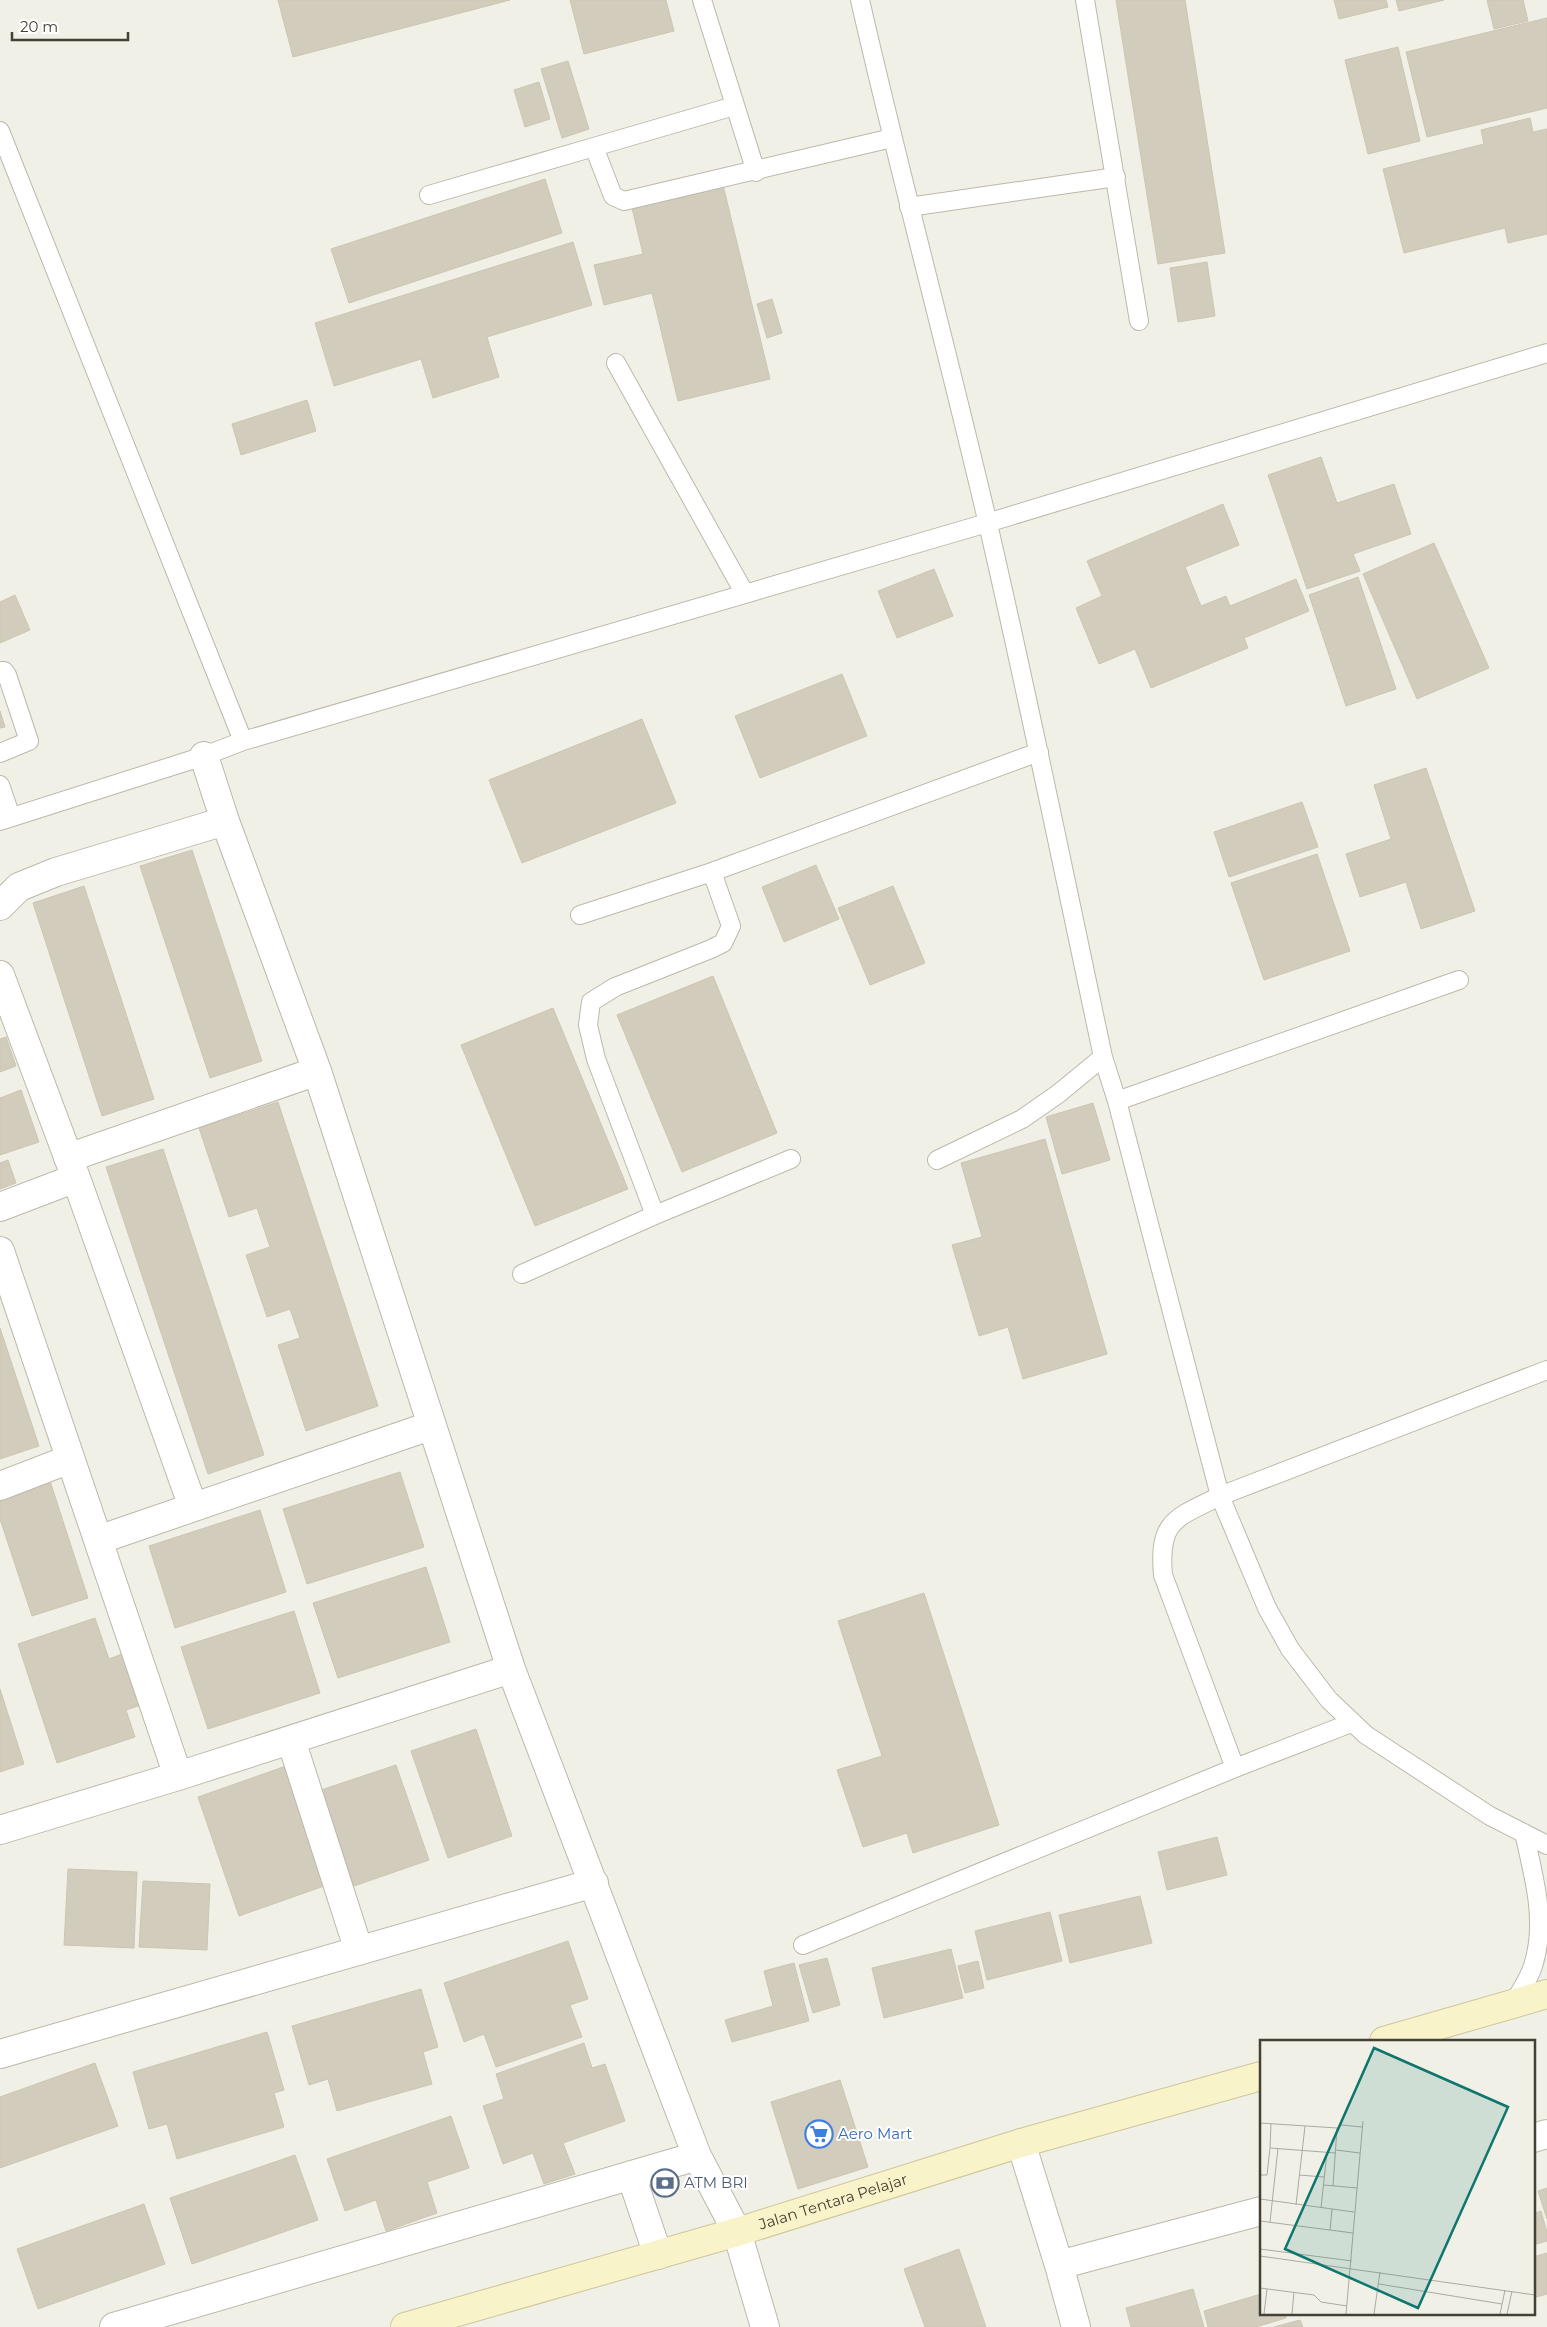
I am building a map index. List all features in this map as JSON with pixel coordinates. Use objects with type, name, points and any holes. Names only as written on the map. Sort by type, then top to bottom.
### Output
[{"type":"main road","points":[[1387,2040],[1547,1994]]},
{"type":"main road","name":"Jalan Tentara Pelajar","points":[[405,2327],[737,2232],[1021,2143],[1260,2076]]},
{"type":"street","points":[[204,756],[224,821],[317,1071],[430,1426],[511,1669],[594,1883],[636,2000],[696,2156],[737,2232],[765,2327]]},
{"type":"street","points":[[0,906],[19,887],[56,872],[224,821]]},
{"type":"street","points":[[0,975],[72,1168],[193,1507]]},
{"type":"street","points":[[0,1207],[72,1168],[317,1071]]},
{"type":"street","points":[[0,1251],[178,1776]]},
{"type":"street","points":[[98,1540],[430,1426]]},
{"type":"street","points":[[0,1486],[70,1459]]},
{"type":"street","points":[[0,1830],[178,1776],[511,1669]]},
{"type":"street","points":[[291,1740],[359,1951]]},
{"type":"street","points":[[0,2054],[594,1883]]},
{"type":"street","points":[[1534,2138],[1547,2134]]},
{"type":"street","points":[[1021,2143],[1076,2327]]},
{"type":"street","points":[[114,2327],[696,2156]]},
{"type":"street","points":[[631,2175],[658,2255]]},
{"type":"street","points":[[1059,2265],[1260,2211]]},
{"type":"lane","points":[[702,0],[756,172]]},
{"type":"lane","points":[[860,0],[987,523],[1039,752],[1103,1057],[1117,1101],[1220,1496],[1267,1608],[1290,1649],[1329,1700],[1366,1735],[1490,1816],[1547,1845]]},
{"type":"lane","points":[[1085,0],[1139,321]]},
{"type":"lane","points":[[429,195],[734,106]]},
{"type":"lane","points":[[0,130],[243,740]]},
{"type":"lane","points":[[594,147],[609,189],[618,200],[624,201],[756,172],[892,138]]},
{"type":"lane","points":[[909,207],[1116,177]]},
{"type":"lane","points":[[0,785],[6,819],[204,756],[243,740],[987,523],[1547,353]]},
{"type":"lane","points":[[616,362],[745,594]]},
{"type":"lane","points":[[0,670],[7,674],[30,741],[0,753]]},
{"type":"lane","points":[[580,915],[712,872],[1039,752]]},
{"type":"lane","points":[[655,1214],[596,1059],[588,1025],[591,1002],[615,986],[723,943],[731,926],[712,872]]},
{"type":"lane","points":[[1117,1101],[1459,980]]},
{"type":"lane","points":[[937,1160],[1022,1119],[1058,1094],[1103,1057]]},
{"type":"lane","points":[[522,1274],[655,1214],[792,1159]]},
{"type":"lane","points":[[1234,1768],[1163,1575],[1161,1550],[1166,1531],[1182,1515],[1220,1496],[1547,1370]]},
{"type":"lane","points":[[803,1945],[1234,1768],[1352,1723]]},
{"type":"lane","points":[[1513,2004],[1533,1967],[1542,1937],[1541,1905],[1524,1833]]},
{"type":"building","points":[[278,0],[510,0],[293,57]]},
{"type":"building","points":[[570,0],[666,0],[674,31],[584,54]]},
{"type":"building","points":[[1116,0],[1185,0],[1225,253],[1158,264]]},
{"type":"building","points":[[1334,0],[1386,0],[1388,7],[1339,19]]},
{"type":"building","points":[[1396,0],[1444,0],[1399,11]]},
{"type":"building","points":[[1487,0],[1523,0],[1528,21],[1494,29]]},
{"type":"building","points":[[1547,18],[1547,108],[1427,137],[1406,52]]},
{"type":"building","points":[[1398,47],[1420,141],[1368,154],[1345,60]]},
{"type":"building","points":[[568,61],[589,129],[562,138],[541,69]]},
{"type":"building","points":[[539,82],[550,119],[525,127],[514,90]]},
{"type":"building","points":[[1530,118],[1533,132],[1547,129],[1547,234],[1508,243],[1505,228],[1404,253],[1383,169],[1484,144],[1481,130]]},
{"type":"building","points":[[545,179],[562,233],[349,303],[331,249]]},
{"type":"building","points":[[723,185],[770,379],[678,401],[652,293],[604,305],[594,265],[643,254],[632,208]]},
{"type":"building","points":[[573,242],[592,305],[487,337],[499,377],[433,398],[421,359],[334,386],[315,323]]},
{"type":"building","points":[[1207,262],[1215,316],[1178,322],[1170,268]]},
{"type":"building","points":[[772,299],[782,333],[767,338],[757,304]]},
{"type":"building","points":[[307,400],[316,431],[241,455],[232,424]]},
{"type":"building","points":[[1321,457],[1337,503],[1394,484],[1411,534],[1353,554],[1360,571],[1307,589],[1268,475]]},
{"type":"building","points":[[1223,504],[1239,545],[1185,567],[1201,606],[1226,596],[1230,606],[1296,579],[1309,611],[1244,638],[1248,648],[1151,688],[1135,649],[1099,664],[1076,608],[1102,596],[1087,561]]},
{"type":"building","points":[[1434,543],[1489,668],[1417,699],[1363,574]]},
{"type":"building","points":[[934,569],[953,616],[897,638],[878,591]]},
{"type":"building","points":[[1358,577],[1396,689],[1346,706],[1309,595]]},
{"type":"building","points":[[15,595],[30,630],[0,643],[0,602]]},
{"type":"building","points":[[842,674],[867,736],[760,778],[735,716]]},
{"type":"building","points":[[0,711],[5,727],[0,728]]},
{"type":"building","points":[[642,719],[676,803],[522,863],[489,780]]},
{"type":"building","points":[[1426,768],[1475,911],[1421,929],[1406,882],[1360,897],[1346,854],[1391,839],[1374,785]]},
{"type":"building","points":[[1302,802],[1318,847],[1229,877],[1214,832]]},
{"type":"building","points":[[192,850],[262,1061],[210,1078],[140,866]]},
{"type":"building","points":[[1317,854],[1350,951],[1264,980],[1231,883]]},
{"type":"building","points":[[816,865],[839,919],[784,942],[762,887]]},
{"type":"building","points":[[84,886],[154,1099],[102,1116],[33,903]]},
{"type":"building","points":[[893,886],[925,963],[870,985],[838,908]]},
{"type":"building","points":[[713,976],[777,1133],[682,1172],[617,1015]]},
{"type":"building","points":[[553,1008],[628,1189],[535,1226],[461,1045]]},
{"type":"building","points":[[6,1037],[16,1066],[0,1072],[0,1039]]},
{"type":"building","points":[[21,1090],[39,1142],[0,1155],[0,1098]]},
{"type":"building","points":[[278,1102],[378,1406],[306,1431],[278,1345],[300,1338],[290,1309],[267,1317],[246,1255],[270,1247],[257,1208],[229,1217],[199,1128]]},
{"type":"building","points":[[1093,1103],[1110,1160],[1062,1174],[1046,1117]]},
{"type":"building","points":[[1045,1139],[1107,1354],[1023,1379],[1008,1327],[979,1336],[952,1245],[982,1237],[961,1163]]},
{"type":"building","points":[[163,1149],[264,1455],[208,1474],[106,1167]]},
{"type":"building","points":[[8,1160],[16,1183],[0,1189],[0,1163]]},
{"type":"building","points":[[0,1328],[39,1446],[0,1459]]},
{"type":"building","points":[[400,1472],[424,1547],[307,1584],[283,1509]]},
{"type":"building","points":[[50,1481],[88,1598],[32,1616],[0,1519],[0,1497]]},
{"type":"building","points":[[260,1510],[286,1592],[175,1628],[149,1546]]},
{"type":"building","points":[[426,1567],[450,1642],[338,1678],[313,1603]]},
{"type":"building","points":[[924,1593],[999,1825],[913,1853],[907,1833],[863,1847],[837,1770],[882,1756],[838,1621]]},
{"type":"building","points":[[294,1611],[320,1693],[208,1729],[181,1647]]},
{"type":"building","points":[[95,1618],[109,1659],[130,1651],[147,1703],[126,1710],[135,1737],[57,1763],[18,1644]]},
{"type":"building","points":[[0,1689],[24,1764],[0,1772]]},
{"type":"building","points":[[476,1729],[512,1836],[448,1858],[411,1751]]},
{"type":"building","points":[[396,1765],[429,1860],[354,1886],[321,1790]]},
{"type":"building","points":[[286,1766],[327,1885],[239,1916],[198,1797]]},
{"type":"building","points":[[1217,1837],[1227,1875],[1167,1890],[1158,1852]]},
{"type":"building","points":[[68,1869],[137,1872],[134,1948],[64,1945]]},
{"type":"building","points":[[143,1881],[210,1884],[207,1950],[139,1947]]},
{"type":"building","points":[[1140,1896],[1152,1943],[1070,1963],[1059,1915]]},
{"type":"building","points":[[1050,1912],[1062,1961],[987,1980],[975,1931]]},
{"type":"building","points":[[568,1941],[588,1999],[570,2005],[582,2037],[496,2067],[484,2034],[464,2042],[444,1983]]},
{"type":"building","points":[[951,1949],[963,1998],[884,2018],[872,1968]]},
{"type":"building","points":[[827,1958],[840,2005],[813,2013],[799,1965]]},
{"type":"building","points":[[978,1961],[984,1988],[965,1993],[958,1966]]},
{"type":"building","points":[[794,1963],[809,2021],[732,2042],[725,2020],[773,2006],[764,1971]]},
{"type":"building","points":[[421,1989],[438,2047],[423,2052],[432,2084],[337,2111],[328,2079],[309,2085],[292,2026]]},
{"type":"building","points":[[267,2032],[284,2090],[274,2093],[284,2127],[177,2159],[167,2124],[149,2129],[133,2072]]},
{"type":"building","points":[[584,2043],[592,2068],[605,2064],[625,2121],[563,2143],[575,2174],[544,2184],[533,2153],[503,2164],[483,2106],[504,2099],[496,2074]]},
{"type":"building","points":[[95,2063],[118,2126],[0,2168],[0,2097]]},
{"type":"building","name":"Aero Mart","points":[[840,2080],[868,2167],[798,2189],[771,2102]]},
{"type":"building","points":[[451,2116],[469,2168],[427,2182],[437,2213],[386,2231],[376,2200],[345,2211],[327,2159]]},
{"type":"building","points":[[295,2155],[318,2220],[192,2264],[170,2198]]},
{"type":"building","points":[[1547,2188],[1547,2219],[1538,2191]]},
{"type":"building","points":[[144,2204],[165,2264],[38,2309],[17,2249]]},
{"type":"building","points":[[1541,2211],[1547,2232],[1547,2241],[1534,2245],[1534,2214]]},
{"type":"building","points":[[959,2249],[986,2327],[925,2327],[904,2269]]},
{"type":"building","points":[[1547,2253],[1547,2294],[1534,2298],[1534,2257]]},
{"type":"building","points":[[1193,2289],[1204,2327],[1131,2327],[1126,2308]]},
{"type":"building","points":[[1260,2294],[1260,2314],[1285,2314],[1286,2318],[1256,2327],[1208,2327],[1204,2311]]},
{"type":"building","points":[[1300,2320],[1303,2327],[1274,2327]]},
{"type":"place","name":"Aero Mart","points":[[819,2134]]},
{"type":"place","name":"ATM BRI","points":[[665,2183]]}]
